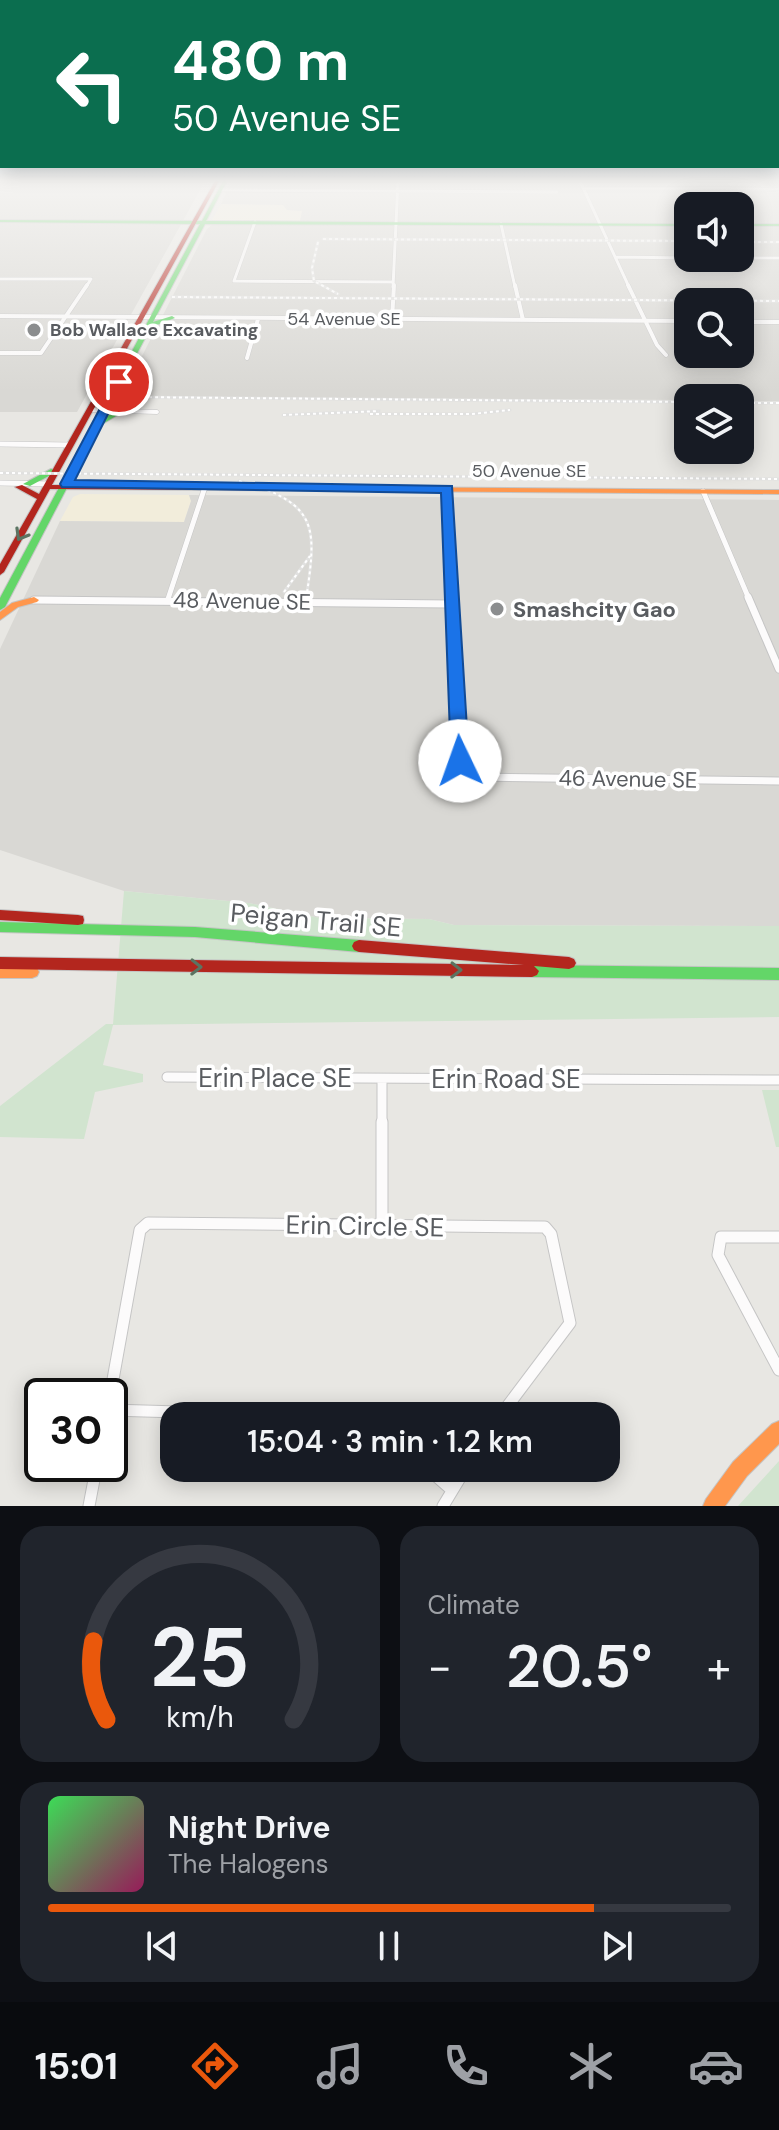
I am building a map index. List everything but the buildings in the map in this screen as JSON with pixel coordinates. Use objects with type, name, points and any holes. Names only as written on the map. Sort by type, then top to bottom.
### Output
[{"type":"main road","points":[[0,572],[180,251]]},
{"type":"main road","points":[[143,318],[172,318]]},
{"type":"main road","points":[[3,599],[104,410],[143,318]]},
{"type":"main road","points":[[97,424],[123,410]]},
{"type":"main road","points":[[23,486],[58,468]]},
{"type":"main road","points":[[23,486],[46,490]]},
{"type":"main road","name":"50 Avenue SE","points":[[65,486],[135,487]]},
{"type":"main road","name":"50 Avenue SE","points":[[46,490],[65,486],[779,492]]},
{"type":"main road","points":[[54,505],[68,494],[84,488]]},
{"type":"main road","points":[[3,599],[17,597],[34,600]]},
{"type":"main road","points":[[0,617],[15,605],[34,600]]},
{"type":"main road","points":[[0,915],[98,922],[133,929]]},
{"type":"main road","name":"Peigan Trail SE","points":[[0,927],[133,929],[587,964],[627,971]]},
{"type":"main road","name":"Peigan Trail SE","points":[[0,963],[779,974]]},
{"type":"main road","points":[[0,972],[86,971],[118,966]]},
{"type":"main road","points":[[713,1506],[740,1469],[779,1431]]},
{"type":"street","points":[[242,251],[234,281],[393,282]]},
{"type":"street","points":[[392,320],[395,251]]},
{"type":"street","points":[[507,251],[523,320]]},
{"type":"street","points":[[613,251],[657,345],[666,355]]},
{"type":"street","points":[[616,257],[674,258]]},
{"type":"street","points":[[754,258],[779,258]]},
{"type":"street","points":[[0,279],[91,279],[41,353],[0,353]]},
{"type":"street","points":[[0,316],[143,318]]},
{"type":"street","name":"54 Avenue SE","points":[[172,318],[674,321]]},
{"type":"street","points":[[247,358],[258,319]]},
{"type":"street","points":[[754,322],[779,322]]},
{"type":"street","points":[[90,410],[157,412]]},
{"type":"street","points":[[0,444],[70,445]]},
{"type":"street","points":[[0,485],[23,486]]},
{"type":"street","points":[[168,600],[205,487]]},
{"type":"street","points":[[447,489],[451,604]]},
{"type":"street","points":[[703,491],[779,669]]},
{"type":"street","name":"48 Avenue SE","points":[[34,600],[451,604]]},
{"type":"street","name":"46 Avenue SE","points":[[451,604],[460,761],[478,777],[779,781]]},
{"type":"street","name":"Erin Place SE","points":[[167,1077],[382,1079]]},
{"type":"street","points":[[382,1079],[382,1227]]},
{"type":"street","name":"Erin Road SE","points":[[382,1079],[779,1080]]},
{"type":"street","name":"Erin Circle SE","points":[[113,1378],[140,1230],[148,1223],[545,1227],[551,1234],[570,1323],[511,1402]]},
{"type":"street","points":[[779,1237],[721,1237],[718,1255],[779,1370]]},
{"type":"street","points":[[128,1411],[160,1411]]},
{"type":"street","points":[[89,1506],[94,1482]]},
{"type":"street","points":[[443,1482],[452,1490]]},
{"type":"street","points":[[443,1506],[457,1482]]},
{"type":"shaded area","points":[[0,251],[166,251],[77,412],[0,412]]},
{"type":"shaded area","points":[[196,251],[674,251],[674,272],[754,272],[754,251],[779,251],[779,401],[754,401],[754,384],[674,384],[674,400],[121,397]]},
{"type":"shaded area","points":[[80,494],[189,495],[191,501],[184,522],[60,521],[73,497]]},
{"type":"shaded area","points":[[189,495],[779,500],[779,926],[454,925],[429,919],[320,918],[249,903],[124,891],[0,850],[0,649],[60,521],[184,522],[191,501]]},
{"type":"green space","points":[[124,891],[249,903],[320,918],[429,919],[454,925],[779,926],[779,1017],[113,1025],[103,1065],[143,1074],[143,1082],[95,1092],[84,1139],[0,1137],[0,1106],[106,1024],[113,1024]]},
{"type":"green space","points":[[762,1090],[779,1090],[779,1147],[776,1147]]},
{"type":"green space","points":[[779,1461],[779,1506],[738,1506]]},
{"type":"railway","points":[[316,251],[312,268],[314,281],[338,294]]},
{"type":"railway","points":[[172,297],[779,301]]},
{"type":"railway","points":[[125,397],[674,402]]},
{"type":"railway","points":[[754,403],[779,403]]},
{"type":"railway","points":[[370,414],[472,414],[510,410]]},
{"type":"railway","points":[[283,415],[379,411]]},
{"type":"railway","points":[[0,473],[779,479]]},
{"type":"railway","points":[[239,481],[286,500],[300,511],[308,524],[311,558],[305,607]]},
{"type":"railway","points":[[284,592],[310,556]]},
{"type":"traffic: fast","points":[[0,607],[188,251]]},
{"type":"traffic: fast","points":[[148,326],[172,318]]},
{"type":"traffic: fast","points":[[98,424],[123,410]]},
{"type":"traffic: fast","points":[[27,484],[54,471]]},
{"type":"traffic: fast","points":[[0,927],[195,932],[359,946]]},
{"type":"traffic: fast","points":[[532,971],[779,974]]},
{"type":"traffic: slow","points":[[372,489],[779,492]]},
{"type":"traffic: slow","points":[[0,617],[15,605],[34,600]]},
{"type":"traffic: slow","points":[[0,972],[32,972]]},
{"type":"traffic: slow","points":[[713,1506],[740,1469],[779,1431]]},
{"type":"traffic: jam","points":[[0,572],[178,251]]},
{"type":"traffic: jam","points":[[19,487],[42,498]]},
{"type":"traffic: jam","points":[[48,487],[372,489]]},
{"type":"traffic: jam","points":[[0,915],[78,920]]},
{"type":"traffic: jam","points":[[359,946],[569,963]]},
{"type":"traffic: jam","points":[[0,963],[532,971]]},
{"type":"place","name":"Bob Wallace Excavating","points":[[34,330]]},
{"type":"place","name":"Smashcity Gao","points":[[497,609]]},
{"type":"route","points":[[119,382],[66,484],[447,489],[460,761]]}]
